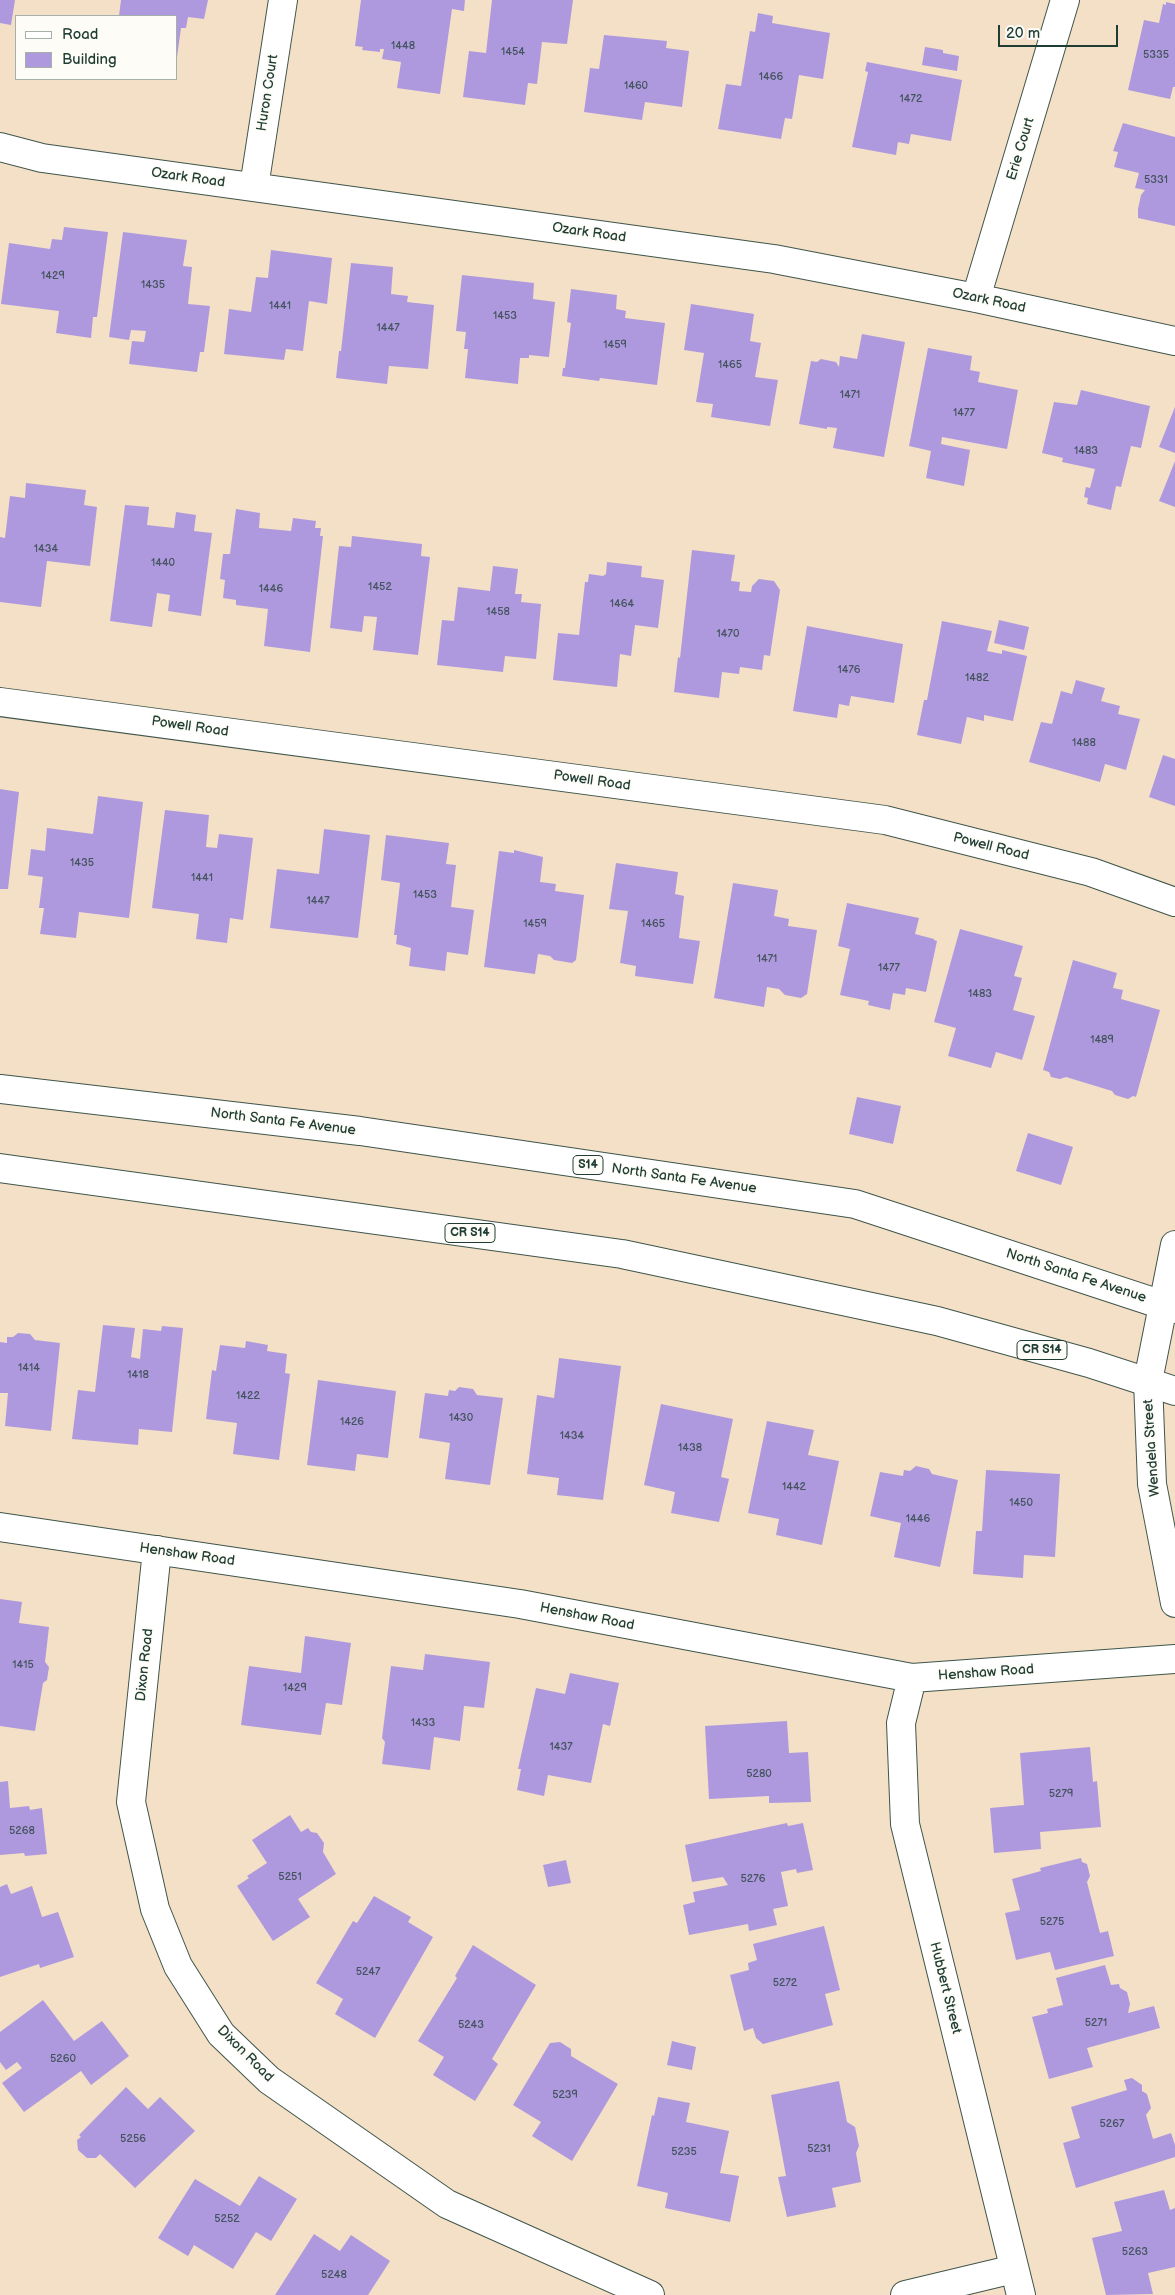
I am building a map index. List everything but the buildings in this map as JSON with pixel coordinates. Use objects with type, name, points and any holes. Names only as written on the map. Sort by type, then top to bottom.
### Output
[{"type":"street","name":"Huron Court","points":[[254,187],[283,0]]},
{"type":"street","name":"Erie Court","points":[[976,298],[1065,0]]},
{"type":"street","name":"Ozark Road","points":[[0,147],[42,158],[774,259],[976,298],[1175,341]]},
{"type":"street","name":"Powell Road","points":[[0,702],[885,820],[1091,872],[1175,902]]},
{"type":"street","name":"North Santa Fe Avenue","points":[[0,1089],[360,1131],[855,1204],[1169,1306]]},
{"type":"street","name":"CR S14","points":[[0,1168],[622,1254],[936,1321],[1148,1381],[1175,1391]]},
{"type":"street","name":"Wendela Street","points":[[1175,1245],[1169,1306],[1148,1381],[1152,1484],[1175,1603]]},
{"type":"street","name":"Henshaw Road","points":[[0,1527],[520,1604],[912,1678],[1175,1659]]},
{"type":"street","name":"Dixon Road","points":[[157,1550],[131,1802],[155,1909],[178,1966],[221,2034],[269,2080],[446,2204],[650,2295]]},
{"type":"street","name":"Hubbert Street","points":[[912,1678],[902,1723],[904,1824],[1022,2295]]},
{"type":"street","points":[[905,2295],[1014,2268]]}]
